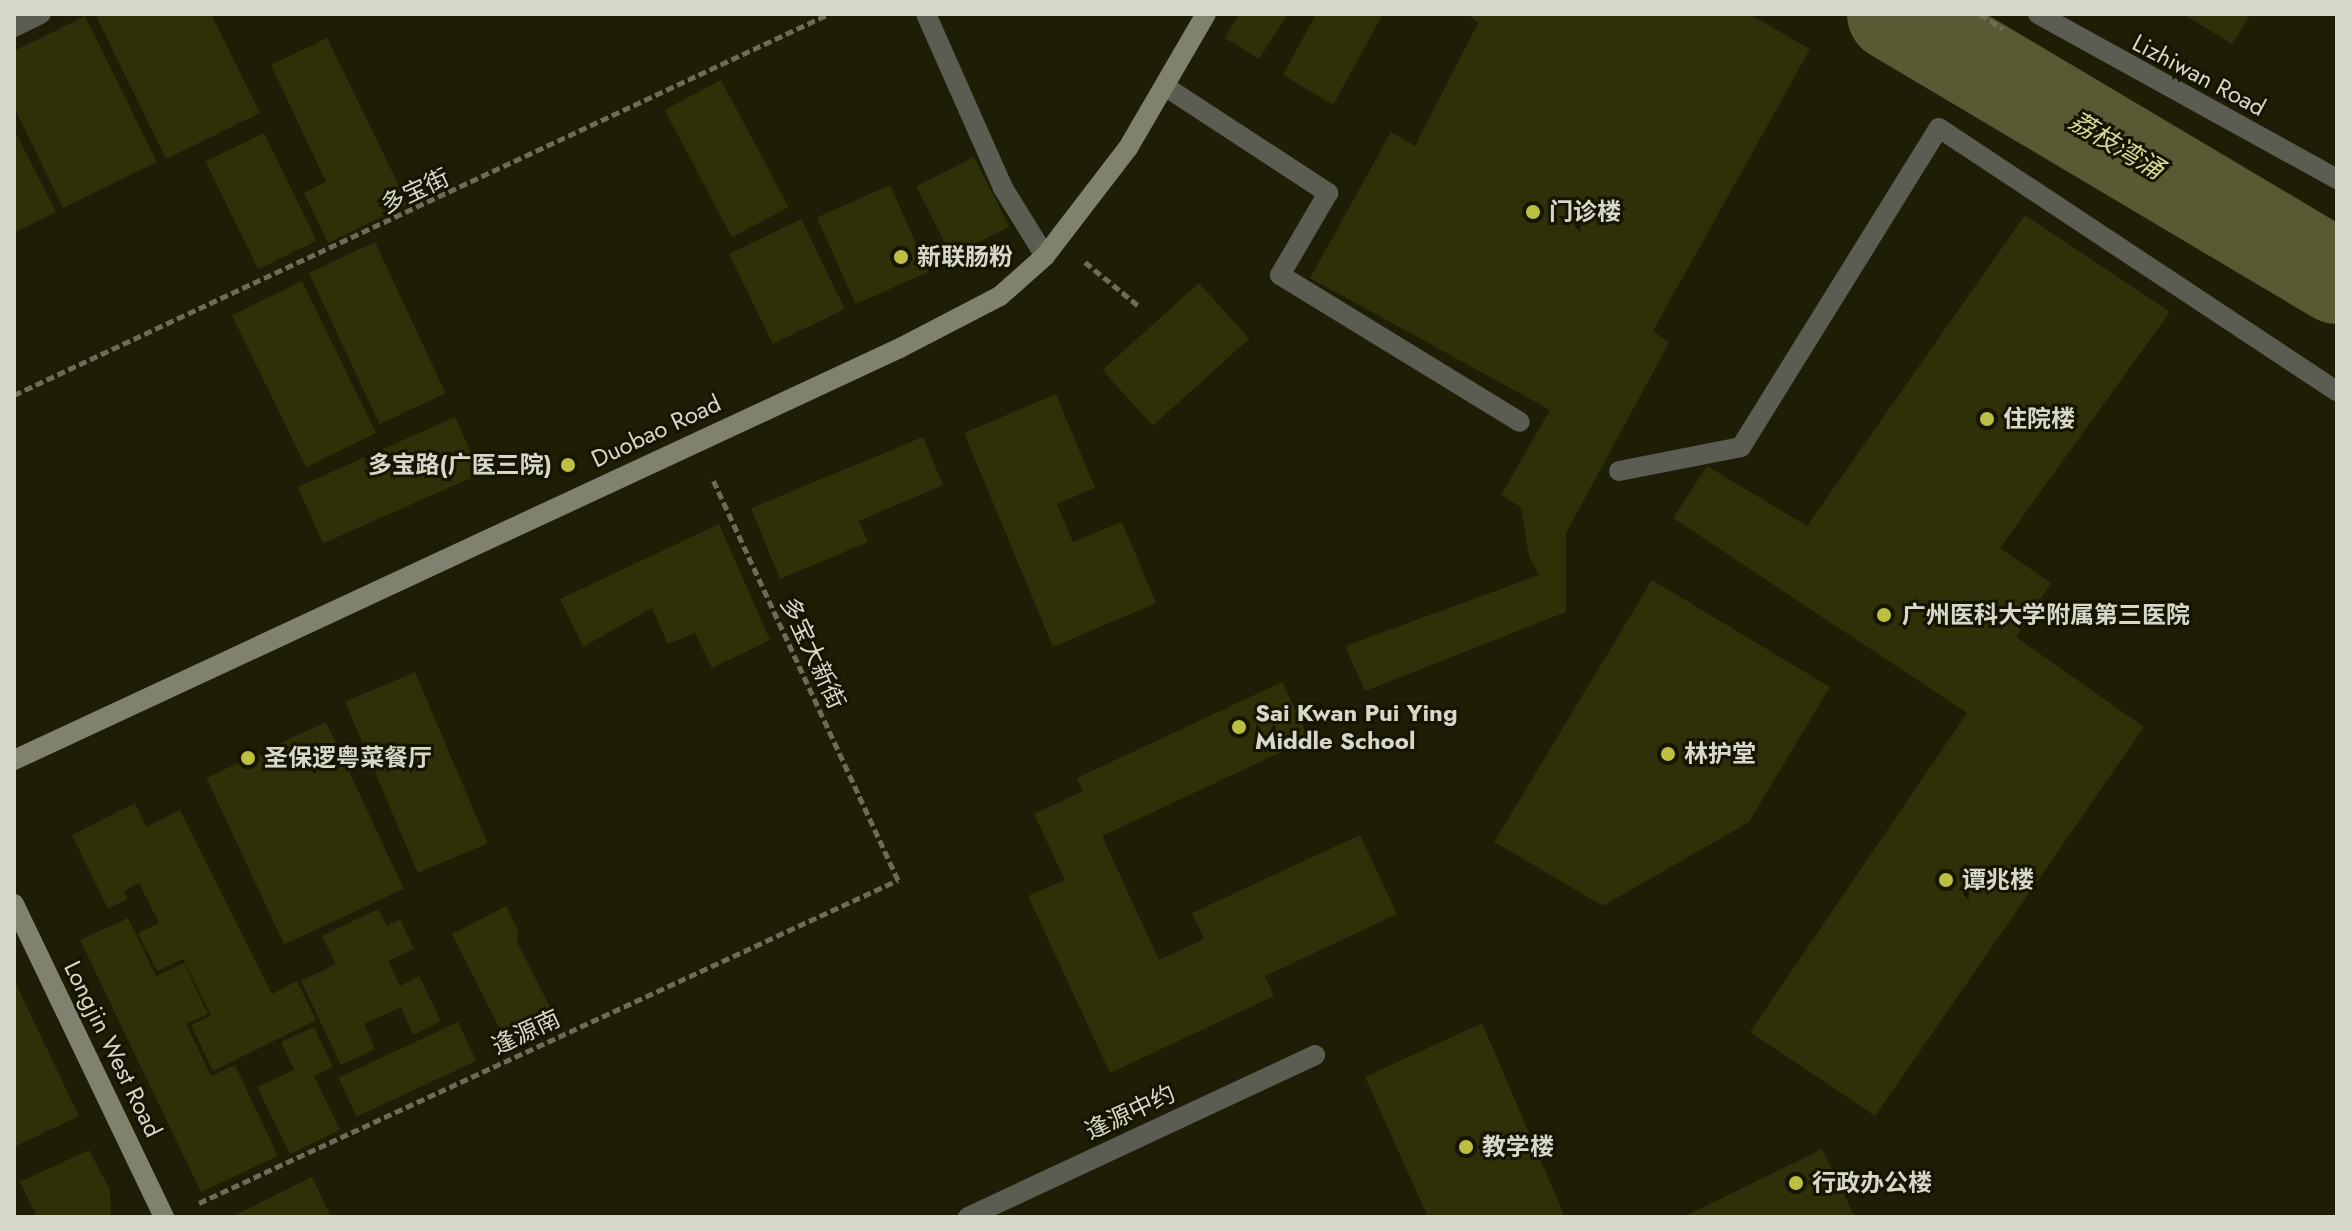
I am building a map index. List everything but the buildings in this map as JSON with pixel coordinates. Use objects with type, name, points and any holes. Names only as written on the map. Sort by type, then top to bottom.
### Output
[{"type":"street","points":[[14,27],[41,14]]},
{"type":"street","points":[[926,14],[1003,188],[1045,256]]},
{"type":"street","name":"Duobao Road","points":[[14,760],[953,322],[1000,296],[1045,256],[1128,148],[1206,14]]},
{"type":"street","name":"Lizhiwan Road","points":[[2038,14],[2337,179]]},
{"type":"street","points":[[1166,87],[1328,193],[1280,275],[1520,422]]},
{"type":"street","points":[[1619,471],[1741,447],[1939,128],[2337,391]]},
{"type":"street","name":"Longjin West Road","points":[[14,904],[174,1214]]},
{"type":"street","name":"逢源中约","points":[[968,1217],[1315,1055]]},
{"type":"path","name":"多宝街","points":[[14,395],[829,14]]},
{"type":"path","points":[[1079,257],[1140,307]]},
{"type":"path","name":"多宝大新街","points":[[697,441],[898,880]]},
{"type":"path","name":"逢源南","points":[[174,1214],[898,880]]},
{"type":"waterway","name":"荔枝湾涌","points":[[1894,14],[2337,277]]},
{"type":"place","name":"门诊楼","points":[[1533,212]]},
{"type":"place","name":"新联肠粉","points":[[901,257]]},
{"type":"place","name":"住院楼","points":[[1987,419]]},
{"type":"place","name":"多宝路(广医三院)","points":[[568,465]]},
{"type":"place","name":"广州医科大学附属第三医院","points":[[1884,615]]},
{"type":"place","name":"Sai Kwan Pui Ying Middle School","points":[[1239,727]]},
{"type":"place","name":"林护堂","points":[[1668,754]]},
{"type":"place","name":"圣保逻粤菜餐厅","points":[[248,758]]},
{"type":"place","name":"谭兆楼","points":[[1946,880]]},
{"type":"place","name":"教学楼","points":[[1466,1147]]},
{"type":"place","name":"行政办公楼","points":[[1796,1183]]}]
